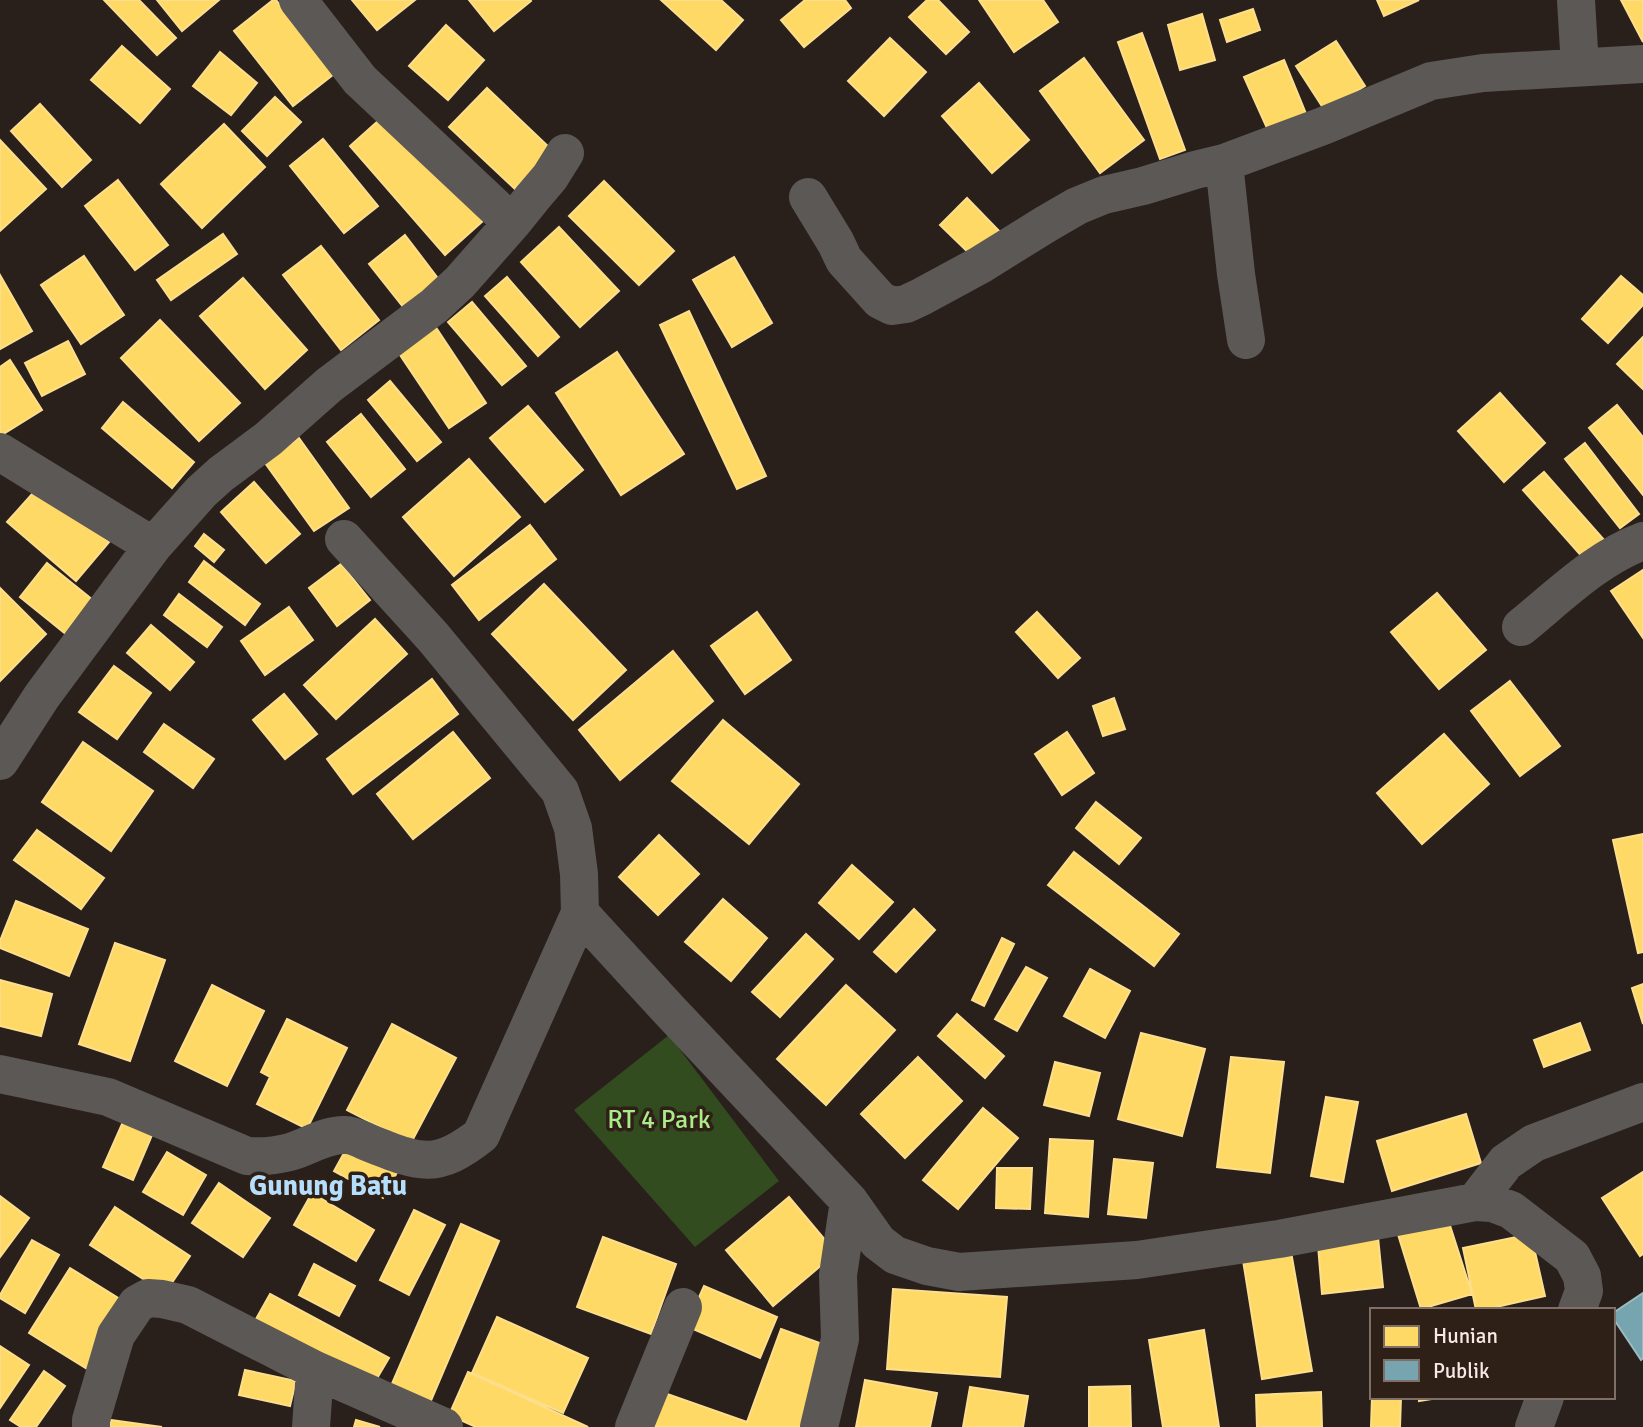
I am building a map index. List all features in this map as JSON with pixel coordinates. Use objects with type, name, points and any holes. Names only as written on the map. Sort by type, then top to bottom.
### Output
[{"type":"street","points":[[298,0],[360,80],[512,223]]},
{"type":"street","points":[[1576,0],[1580,67]]},
{"type":"street","points":[[808,197],[844,260],[880,300],[892,306],[906,304],[980,265],[1077,206],[1104,195],[1224,163],[1323,126],[1432,80],[1483,73],[1643,64]]},
{"type":"street","points":[[0,761],[42,696],[153,546],[201,492],[220,474],[268,439],[322,390],[434,306],[475,266],[512,223],[550,177],[565,153]]},
{"type":"street","points":[[1224,163],[1246,340]]},
{"type":"street","points":[[0,452],[153,546]]},
{"type":"street","points":[[0,1074],[108,1097],[247,1157],[268,1157],[292,1152],[317,1140],[347,1134],[410,1159],[437,1160],[462,1150],[481,1135],[580,913],[579,874],[573,828],[560,791],[433,638],[344,539]]},
{"type":"street","points":[[1521,627],[1590,571],[1616,553],[1643,541]]},
{"type":"street","points":[[580,913],[849,1201],[878,1242],[895,1255],[927,1266],[959,1272],[1137,1260],[1279,1239],[1475,1202],[1492,1203],[1511,1210],[1572,1257],[1582,1276],[1584,1291],[1578,1308]]},
{"type":"street","points":[[1475,1202],[1506,1162],[1534,1143],[1643,1102]]},
{"type":"street","points":[[818,1427],[840,1339],[838,1275],[849,1201]]},
{"type":"street","points":[[91,1427],[116,1335],[137,1304],[148,1298],[188,1305],[315,1370],[444,1427]]},
{"type":"street","points":[[634,1427],[683,1307]]},
{"type":"street","points":[[311,1427],[315,1370]]},
{"type":"street","points":[[1534,1427],[1544,1399]]},
{"type":"green space","name":"RT 4 Park","points":[[669,1035],[779,1181],[695,1247],[574,1110]]},
{"type":"building: Hunian","points":[[104,0],[139,0],[176,38],[157,55]]},
{"type":"building: Hunian","points":[[157,0],[219,0],[182,31]]},
{"type":"building: Hunian","points":[[276,0],[334,74],[293,106],[234,31]]},
{"type":"building: Hunian","points":[[352,0],[415,0],[377,30]]},
{"type":"building: Hunian","points":[[469,0],[530,0],[531,1],[494,31]]},
{"type":"building: Hunian","points":[[661,0],[721,0],[743,20],[716,50]]},
{"type":"building: Hunian","points":[[805,0],[845,0],[851,8],[804,47],[781,20]]},
{"type":"building: Hunian","points":[[927,0],[938,0],[969,32],[946,54],[909,17]]},
{"type":"building: Hunian","points":[[979,0],[1043,0],[1058,22],[1014,52]]},
{"type":"building: Hunian","points":[[1377,0],[1419,0],[1384,16]]},
{"type":"building: Hunian","points":[[1621,0],[1643,0],[1643,42]]},
{"type":"building: Hunian","points":[[1253,9],[1260,30],[1227,42],[1220,20]]},
{"type":"building: Hunian","points":[[1202,14],[1215,60],[1180,70],[1168,25]]},
{"type":"building: Hunian","points":[[446,25],[484,60],[448,100],[409,66]]},
{"type":"building: Hunian","points":[[1142,33],[1185,150],[1160,159],[1118,42]]},
{"type":"building: Hunian","points":[[890,38],[926,72],[884,116],[848,81]]},
{"type":"building: Hunian","points":[[1336,41],[1365,86],[1325,111],[1296,66]]},
{"type":"building: Hunian","points":[[122,46],[170,89],[140,123],[91,80]]},
{"type":"building: Hunian","points":[[220,52],[257,83],[231,115],[193,86]]},
{"type":"building: Hunian","points":[[1084,58],[1144,140],[1100,173],[1040,91]]},
{"type":"building: Hunian","points":[[1284,60],[1309,121],[1271,137],[1244,77]]},
{"type":"building: Hunian","points":[[979,83],[1029,140],[992,173],[942,116]]},
{"type":"building: Hunian","points":[[487,88],[552,150],[515,189],[449,127]]},
{"type":"building: Hunian","points":[[275,97],[301,122],[267,156],[242,131]]},
{"type":"building: Hunian","points":[[40,104],[91,160],[62,187],[11,131]]},
{"type":"building: Hunian","points":[[387,113],[483,221],[445,255],[350,146]]},
{"type":"building: Hunian","points":[[224,124],[265,167],[202,228],[161,184]]},
{"type":"building: Hunian","points":[[323,139],[378,206],[344,233],[290,166]]},
{"type":"building: Hunian","points":[[0,140],[46,189],[0,231]]},
{"type":"building: Hunian","points":[[118,180],[168,245],[135,270],[85,206]]},
{"type":"building: Hunian","points":[[604,181],[674,251],[639,285],[569,216]]},
{"type":"building: Hunian","points":[[967,198],[1002,234],[976,260],[940,225]]},
{"type":"building: Hunian","points":[[559,227],[619,291],[580,327],[521,262]]},
{"type":"building: Hunian","points":[[223,234],[237,254],[171,300],[157,280]]},
{"type":"building: Hunian","points":[[405,235],[440,281],[404,308],[369,264]]},
{"type":"building: Hunian","points":[[321,246],[379,320],[341,350],[283,275]]},
{"type":"building: Hunian","points":[[84,256],[124,315],[81,344],[41,285]]},
{"type":"building: Hunian","points":[[734,257],[772,323],[732,347],[693,280]]},
{"type":"building: Hunian","points":[[0,275],[32,331],[0,349]]},
{"type":"building: Hunian","points":[[1621,276],[1643,295],[1643,305],[1608,343],[1582,319]]},
{"type":"building: Hunian","points":[[507,277],[559,337],[538,356],[485,296]]},
{"type":"building: Hunian","points":[[243,278],[307,350],[265,389],[200,316]]},
{"type":"building: Hunian","points":[[472,302],[526,366],[502,385],[448,322]]},
{"type":"building: Hunian","points":[[689,311],[766,476],[737,489],[660,325]]},
{"type":"building: Hunian","points":[[160,320],[240,403],[199,441],[121,358]]},
{"type":"building: Hunian","points":[[435,326],[486,403],[449,428],[398,352]]},
{"type":"building: Hunian","points":[[1643,337],[1643,389],[1617,364]]},
{"type":"building: Hunian","points":[[68,341],[85,374],[42,396],[25,363]]},
{"type":"building: Hunian","points":[[617,352],[684,454],[621,495],[556,393]]},
{"type":"building: Hunian","points":[[10,360],[42,410],[0,436],[0,367]]},
{"type":"building: Hunian","points":[[390,381],[441,442],[417,461],[368,400]]},
{"type":"building: Hunian","points":[[1500,393],[1545,443],[1504,482],[1458,431]]},
{"type":"building: Hunian","points":[[123,402],[194,462],[172,488],[102,428]]},
{"type":"building: Hunian","points":[[1617,405],[1643,437],[1643,495],[1589,428]]},
{"type":"building: Hunian","points":[[528,406],[583,470],[545,502],[490,438]]},
{"type":"building: Hunian","points":[[361,414],[405,469],[371,497],[327,442]]},
{"type":"building: Hunian","points":[[299,438],[349,508],[314,531],[265,463]]},
{"type":"building: Hunian","points":[[1585,443],[1639,514],[1620,528],[1565,459]]},
{"type":"building: Hunian","points":[[469,459],[520,517],[454,576],[403,517]]},
{"type":"building: Hunian","points":[[1544,472],[1605,541],[1585,560],[1523,490]]},
{"type":"building: Hunian","points":[[254,482],[300,534],[266,563],[221,512]]},
{"type":"building: Hunian","points":[[42,483],[109,542],[76,581],[7,522]]},
{"type":"building: Hunian","points":[[530,525],[556,559],[479,620],[452,585]]},
{"type":"building: Hunian","points":[[204,534],[224,550],[214,562],[195,546]]},
{"type":"building: Hunian","points":[[204,561],[260,604],[245,625],[189,582]]},
{"type":"building: Hunian","points":[[47,563],[99,605],[72,639],[20,597]]},
{"type":"building: Hunian","points":[[341,564],[370,600],[337,626],[309,588]]},
{"type":"building: Hunian","points":[[1643,570],[1643,638],[1611,591]]},
{"type":"building: Hunian","points":[[544,584],[626,670],[573,720],[492,634]]},
{"type":"building: Hunian","points":[[0,588],[46,634],[0,681]]},
{"type":"building: Hunian","points":[[1437,593],[1486,650],[1439,689],[1391,632]]},
{"type":"building: Hunian","points":[[179,594],[222,627],[207,647],[164,615]]},
{"type":"building: Hunian","points":[[289,607],[313,640],[265,675],[241,641]]},
{"type":"building: Hunian","points":[[757,612],[791,660],[745,694],[711,646]]},
{"type":"building: Hunian","points":[[1037,612],[1080,658],[1058,678],[1016,632]]},
{"type":"building: Hunian","points":[[375,619],[407,654],[336,719],[304,685]]},
{"type":"building: Hunian","points":[[151,625],[194,662],[170,690],[127,653]]},
{"type":"building: Hunian","points":[[673,651],[713,701],[620,780],[579,730]]},
{"type":"building: Hunian","points":[[114,666],[151,693],[117,739],[79,712]]},
{"type":"building: Hunian","points":[[432,679],[458,714],[353,794],[327,759]]},
{"type":"building: Hunian","points":[[1510,681],[1560,746],[1520,776],[1471,711]]},
{"type":"building: Hunian","points":[[284,694],[317,734],[285,759],[253,720]]},
{"type":"building: Hunian","points":[[1114,698],[1125,729],[1103,736],[1093,706]]},
{"type":"building: Hunian","points":[[723,720],[799,784],[749,844],[672,781]]},
{"type":"building: Hunian","points":[[164,724],[214,759],[193,788],[144,752]]},
{"type":"building: Hunian","points":[[453,732],[490,778],[413,839],[377,794]]},
{"type":"building: Hunian","points":[[1067,732],[1094,773],[1062,795],[1035,754]]},
{"type":"building: Hunian","points":[[1444,734],[1489,784],[1422,844],[1377,793]]},
{"type":"building: Hunian","points":[[83,742],[153,791],[111,851],[42,802]]},
{"type":"building: Hunian","points":[[1096,802],[1141,838],[1119,864],[1076,828]]},
{"type":"building: Hunian","points":[[37,830],[104,878],[81,909],[14,860]]},
{"type":"building: Hunian","points":[[1643,834],[1643,952],[1638,953],[1613,840]]},
{"type":"building: Hunian","points":[[659,835],[699,874],[658,915],[619,877]]},
{"type":"building: Hunian","points":[[1074,852],[1179,934],[1154,966],[1048,885]]},
{"type":"building: Hunian","points":[[852,865],[893,902],[859,939],[819,903]]},
{"type":"building: Hunian","points":[[723,899],[767,938],[731,981],[685,942]]},
{"type":"building: Hunian","points":[[16,901],[88,929],[69,976],[0,948],[0,941]]},
{"type":"building: Hunian","points":[[914,909],[935,930],[896,972],[874,952]]},
{"type":"building: Hunian","points":[[806,934],[833,959],[780,1017],[752,992]]},
{"type":"building: Hunian","points":[[1002,938],[1014,944],[984,1006],[972,1000]]},
{"type":"building: Hunian","points":[[115,943],[165,960],[130,1061],[79,1044]]},
{"type":"building: Hunian","points":[[1026,967],[1047,978],[1017,1031],[995,1019]]},
{"type":"building: Hunian","points":[[1090,969],[1130,991],[1105,1038],[1064,1016]]},
{"type":"building: Hunian","points":[[0,980],[52,994],[41,1036],[0,1026]]},
{"type":"building: Hunian","points":[[1643,984],[1643,1024],[1632,988]]},
{"type":"building: Hunian","points":[[212,985],[264,1011],[227,1086],[175,1061]]},
{"type":"building: Hunian","points":[[846,985],[895,1030],[826,1105],[777,1059]]},
{"type":"building: Hunian","points":[[957,1014],[1004,1056],[985,1078],[938,1036]]},
{"type":"building: Hunian","points":[[287,1019],[347,1048],[307,1129],[257,1104],[270,1077],[261,1072]]},
{"type":"building: Hunian","points":[[1580,1023],[1590,1050],[1544,1067],[1534,1040]]},
{"type":"building: Hunian","points":[[392,1024],[456,1058],[411,1143],[347,1110]]},
{"type":"building: Hunian","points":[[1141,1033],[1205,1049],[1182,1136],[1118,1119]]},
{"type":"building: Hunian","points":[[918,1057],[962,1101],[905,1158],[861,1114]]},
{"type":"building: Hunian","points":[[1231,1057],[1284,1062],[1270,1173],[1217,1167]]},
{"type":"building: Hunian","points":[[1055,1062],[1100,1073],[1089,1116],[1044,1105]]},
{"type":"building: Hunian","points":[[1326,1097],[1358,1102],[1343,1182],[1311,1176]]},
{"type":"building: Hunian","points":[[983,1108],[1018,1138],[958,1209],[923,1180]]},
{"type":"building: Hunian","points":[[1466,1114],[1481,1163],[1392,1191],[1377,1141]]},
{"type":"building: Hunian","points":[[126,1115],[155,1128],[133,1180],[103,1167]]},
{"type":"building: Hunian","points":[[1050,1139],[1093,1141],[1088,1217],[1045,1213]]},
{"type":"building: Hunian","points":[[350,1142],[399,1169],[383,1198],[334,1171]]},
{"type":"building: Hunian","points":[[167,1152],[206,1175],[183,1215],[143,1192]]},
{"type":"building: Hunian","points":[[1114,1159],[1153,1163],[1146,1218],[1108,1214]]},
{"type":"building: Hunian","points":[[997,1168],[1032,1168],[1030,1209],[996,1208]]},
{"type":"building: Hunian","points":[[1643,1172],[1643,1254],[1640,1256],[1602,1198]]},
{"type":"building: Hunian","points":[[219,1183],[270,1218],[243,1257],[192,1223]]},
{"type":"building: Hunian","points":[[312,1193],[374,1230],[356,1261],[294,1225]]},
{"type":"building: Hunian","points":[[0,1196],[29,1218],[0,1257]]},
{"type":"building: Hunian","points":[[789,1197],[836,1253],[773,1306],[726,1250]]},
{"type":"building: Hunian","points":[[115,1207],[190,1256],[165,1293],[90,1245]]},
{"type":"building: Hunian","points":[[414,1210],[445,1225],[409,1295],[380,1280]]},
{"type":"building: Hunian","points":[[1446,1213],[1472,1294],[1421,1308],[1396,1228]]},
{"type":"building: Hunian","points":[[461,1224],[499,1241],[430,1403],[391,1386]]},
{"type":"building: Hunian","points":[[1377,1227],[1383,1287],[1322,1294],[1317,1233]]},
{"type":"building: Hunian","points":[[1531,1234],[1545,1296],[1492,1308],[1476,1308],[1463,1248]]},
{"type":"building: Hunian","points":[[603,1237],[676,1264],[651,1334],[577,1307]]},
{"type":"building: Hunian","points":[[32,1240],[59,1255],[25,1313],[0,1298],[0,1295]]},
{"type":"building: Hunian","points":[[1290,1246],[1312,1371],[1262,1379],[1242,1254]]},
{"type":"building: Hunian","points":[[314,1264],[355,1286],[339,1316],[299,1295]]},
{"type":"building: Hunian","points":[[70,1268],[128,1304],[87,1369],[29,1333]]},
{"type":"building: Hunian","points":[[704,1286],[777,1317],[760,1358],[686,1326]]},
{"type":"building: Hunian","points":[[893,1289],[1007,1297],[1000,1377],[887,1369]]},
{"type":"building: Hunian","points":[[270,1294],[389,1358],[369,1392],[251,1328]]},
{"type":"building: Hunian","points":[[497,1317],[588,1358],[563,1413],[472,1373]]},
{"type":"building: Hunian","points":[[781,1329],[831,1347],[803,1427],[642,1427],[656,1390],[747,1422]]},
{"type":"building: Hunian","points":[[1204,1330],[1219,1427],[1163,1427],[1149,1340]]},
{"type":"building: Hunian","points":[[0,1346],[29,1365],[0,1408]]},
{"type":"building: Hunian","points":[[245,1370],[296,1381],[290,1406],[239,1395]]},
{"type":"building: Hunian","points":[[44,1371],[65,1386],[36,1427],[21,1427],[10,1420]]},
{"type":"building: Hunian","points":[[468,1372],[588,1427],[476,1427],[449,1415]]},
{"type":"building: Hunian","points":[[865,1380],[937,1393],[930,1427],[856,1427]]},
{"type":"building: Hunian","points":[[1130,1386],[1131,1427],[1089,1427],[1089,1387]]},
{"type":"building: Hunian","points":[[970,1387],[1028,1396],[1023,1427],[963,1427]]},
{"type":"building: Hunian","points":[[1321,1392],[1322,1427],[1257,1427],[1256,1395]]},
{"type":"building: Hunian","points":[[1372,1399],[1401,1399],[1400,1427],[1371,1427]]},
{"type":"building: Hunian","points":[[111,1420],[162,1427],[110,1427]]},
{"type":"building: Hunian","points":[[356,1420],[380,1427],[354,1427]]},
{"type":"building: Publik","points":[[1643,1293],[1641,1360],[1615,1321],[1615,1312]]},
{"type":"district","name":"Gunung Batu","points":[[328,1185]]}]
